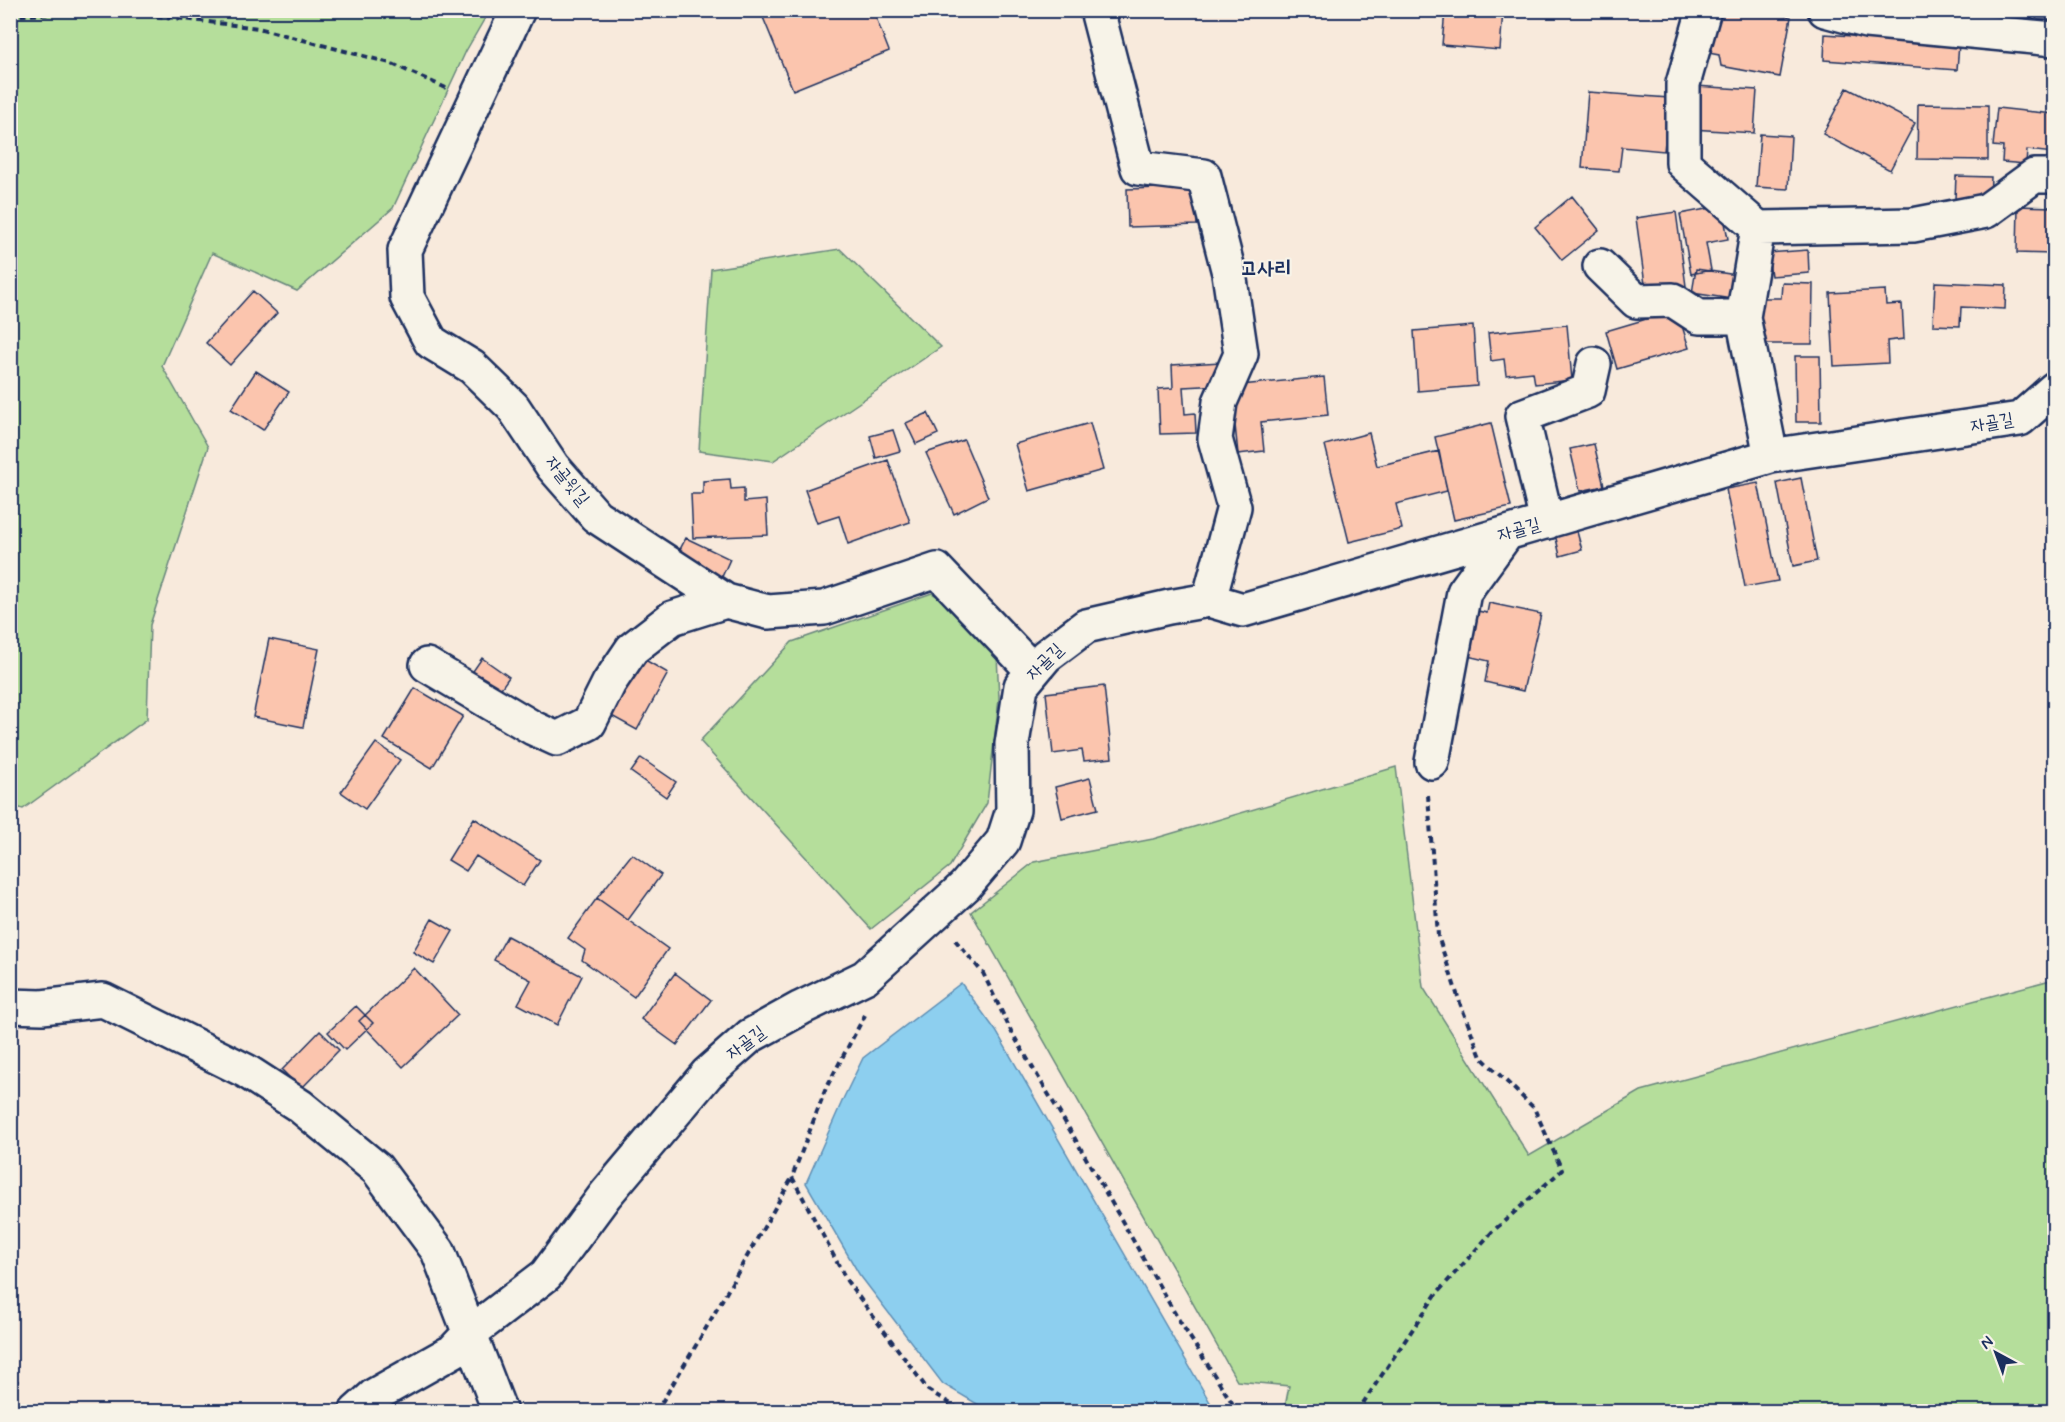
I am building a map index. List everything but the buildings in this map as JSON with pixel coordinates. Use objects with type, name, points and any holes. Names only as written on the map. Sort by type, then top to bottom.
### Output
[{"type":"street","name":"자골윗길","points":[[518,10],[405,250],[407,297],[431,342],[472,367],[513,407],[553,467],[596,516],[726,601],[768,612],[824,608],[938,570],[1033,671]]},
{"type":"street","points":[[1097,10],[1138,168],[1204,176],[1229,273],[1241,354],[1220,402],[1215,439],[1234,507],[1209,600]]},
{"type":"street","points":[[1704,10],[1683,84],[1683,163],[1758,228],[1913,225],[1986,211],[2034,176],[2055,176]]},
{"type":"street","points":[[1825,10],[1866,21],[2055,39]]},
{"type":"street","points":[[1758,228],[1743,317],[1771,456]]},
{"type":"street","points":[[1600,266],[1636,301],[1673,300],[1699,317],[1743,317]]},
{"type":"street","points":[[1547,522],[1522,416],[1588,391],[1594,364]]},
{"type":"street","name":"자골길","points":[[356,1412],[375,1395],[453,1351],[469,1334],[546,1275],[606,1194],[707,1074],[750,1036],[865,976],[965,886],[1003,841],[1013,810],[1012,744],[1021,686],[1046,656],[1086,626],[1209,600],[1243,610],[1771,456],[2020,419],[2055,389]]},
{"type":"street","points":[[1432,762],[1464,592],[1506,533]]},
{"type":"street","points":[[426,665],[533,728],[557,739],[589,723],[609,683],[632,649],[672,618],[726,601]]},
{"type":"street","points":[[10,1006],[42,1007],[103,1000],[246,1071],[300,1106],[377,1169],[438,1251],[500,1412]]},
{"type":"path","points":[[10,16],[116,11],[258,28],[390,63],[438,84],[474,104]]},
{"type":"path","points":[[1357,1412],[1437,1293],[1492,1232],[1563,1170],[1534,1108],[1481,1057],[1445,958],[1438,936],[1427,800],[1432,762]]},
{"type":"path","points":[[933,914],[982,973],[1012,1034],[1177,1317],[1238,1412]]},
{"type":"path","points":[[656,1412],[792,1177],[826,1088],[869,1008]]},
{"type":"path","points":[[792,1177],[847,1281],[928,1390],[964,1412]]},
{"type":"green space","points":[[10,11],[489,11],[466,51],[393,208],[297,291],[212,253],[162,366],[208,447],[150,625],[147,719],[23,809],[10,805]]},
{"type":"green space","points":[[840,249],[941,347],[773,461],[699,451],[711,269]]},
{"type":"green space","points":[[932,593],[996,632],[999,699],[987,803],[950,866],[871,929],[700,741],[792,642]]},
{"type":"green space","points":[[1396,767],[1423,987],[1529,1156],[1641,1091],[2054,979],[2054,1411],[1284,1412],[1289,1386],[1237,1381],[971,912],[1034,862],[1153,839]]},
{"type":"water","points":[[961,983],[996,1031],[1215,1411],[989,1411],[943,1384],[859,1274],[806,1183],[863,1058]]},
{"type":"district","name":"고사리","points":[[1266,269]]}]
